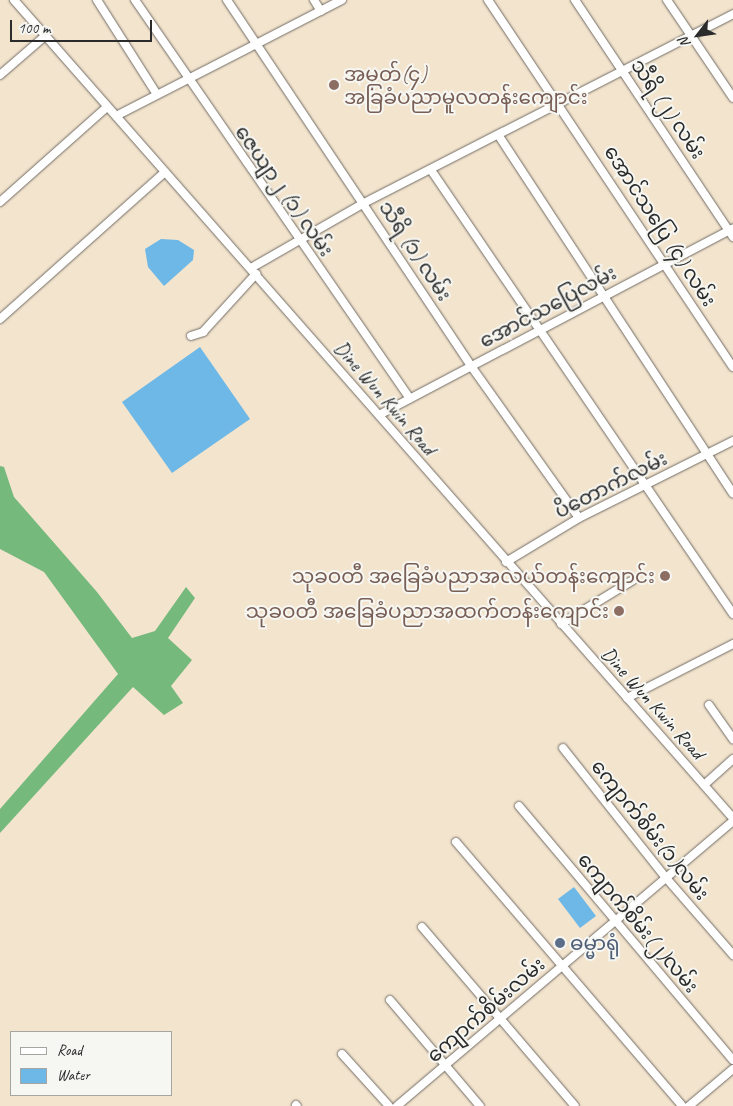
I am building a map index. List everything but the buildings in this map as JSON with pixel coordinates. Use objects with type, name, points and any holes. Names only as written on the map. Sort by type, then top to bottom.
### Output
[{"type":"street","name":"Dine Wun Kwin Road","points":[[14,0],[733,819]]},
{"type":"street","points":[[97,0],[156,93]]},
{"type":"street","name":"ဇေယျာ၂ (၁) လမ်း","points":[[135,0],[297,239],[410,398]]},
{"type":"street","name":"သီရိ (၁) လမ်း","points":[[227,0],[258,43],[471,366],[579,518]]},
{"type":"street","points":[[314,0],[321,11]]},
{"type":"street","points":[[116,116],[156,93],[342,0]]},
{"type":"street","name":"အောင်သပြေ (၄) လမ်း","points":[[488,0],[560,104],[733,367]]},
{"type":"street","name":"သီရိ (၂) လမ်း","points":[[575,0],[731,231]]},
{"type":"street","points":[[667,0],[733,98]]},
{"type":"street","points":[[192,336],[203,332],[253,271],[297,239],[733,14]]},
{"type":"street","points":[[0,75],[45,36]]},
{"type":"street","points":[[0,202],[107,107]]},
{"type":"street","points":[[498,136],[733,493]]},
{"type":"street","points":[[431,170],[733,614]]},
{"type":"street","points":[[0,320],[165,172]]},
{"type":"street","name":"အောင်သပြေလမ်း","points":[[379,415],[540,329],[731,231]]},
{"type":"street","name":"ပိတောက်လမ်း","points":[[506,562],[579,518],[733,441]]},
{"type":"street","points":[[561,624],[634,580]]},
{"type":"street","points":[[627,698],[733,644]]},
{"type":"street","points":[[709,705],[733,740]]},
{"type":"street","name":"ကျောက်စိမ်း(၁)လမ်း","points":[[563,748],[667,878],[733,955]]},
{"type":"street","points":[[704,785],[733,759]]},
{"type":"street","name":"ကျောက်စိမ်း(၂)လမ်း","points":[[519,806],[733,1060]]},
{"type":"street","name":"ကျောက်စိမ်းလမ်း","points":[[397,1106],[616,922],[733,819]]},
{"type":"street","points":[[456,842],[561,967],[682,1106]]},
{"type":"street","points":[[422,927],[501,1017],[575,1106]]},
{"type":"street","points":[[390,1000],[480,1106]]},
{"type":"street","points":[[342,1054],[390,1106]]},
{"type":"street","points":[[689,1106],[733,1069]]},
{"type":"green space","points":[[0,466],[4,467],[14,497],[97,592],[132,638],[155,631],[186,587],[195,598],[168,638],[192,660],[171,686],[183,703],[164,715],[133,687],[0,833],[0,809],[118,674],[44,572],[0,549]]},
{"type":"water","points":[[161,239],[178,240],[194,250],[193,260],[164,286],[148,267],[145,249]]},
{"type":"water","points":[[200,347],[250,419],[172,473],[122,402]]},
{"type":"water","points":[[574,887],[596,916],[580,928],[558,899]]},
{"type":"place","name":"အမှတ်(၄) အခြခံပညာမူလတန်းကျောင်း","points":[[334,85]]},
{"type":"place","name":"သုခဝတီ အခြေခံပညာအလယ်တန်းကျောင်း","points":[[665,576]]},
{"type":"place","name":"သုခဝတီ အခြေခံပညာအထက်တန်းကျောင်း","points":[[619,611]]},
{"type":"place","name":"ဓမ္မာရုံ","points":[[560,943]]}]
